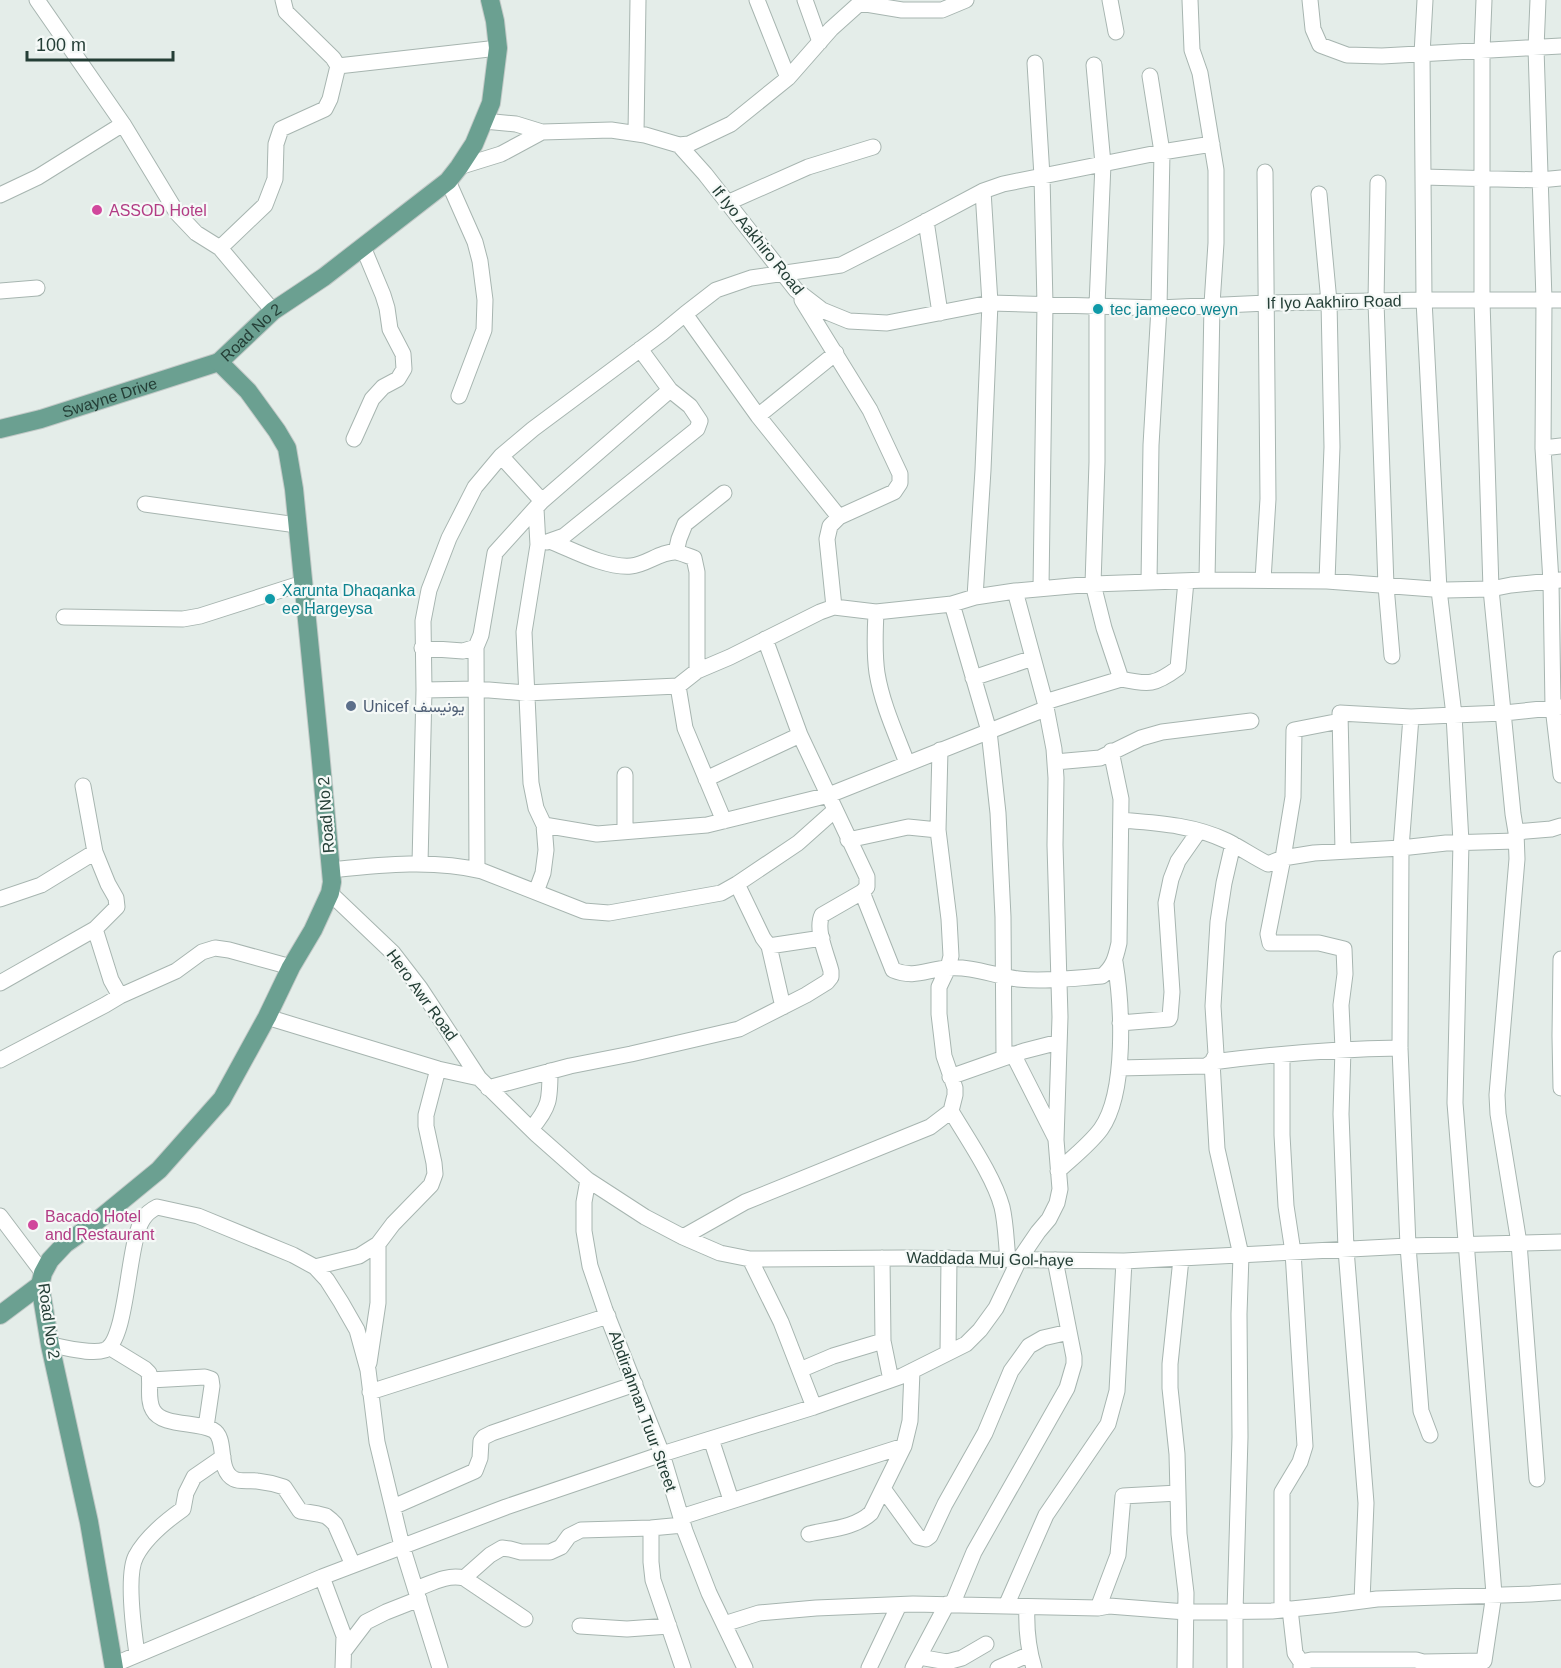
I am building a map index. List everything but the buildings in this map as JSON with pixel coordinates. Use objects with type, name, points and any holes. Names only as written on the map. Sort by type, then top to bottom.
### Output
[{"type":"main road","name":"Road No 2","points":[[114,1666],[89,1522],[50,1345],[41,1279],[50,1260],[65,1244],[93,1225],[159,1170],[222,1099],[267,1017],[291,967],[313,930],[330,893],[332,882],[294,489],[287,448],[248,392],[219,362],[273,310],[324,278],[454,174],[474,144],[491,103],[498,48],[490,0]]},
{"type":"main road","name":"Swayne Drive","points":[[0,429],[41,419],[219,362]]},
{"type":"main road","points":[[0,1315],[41,1279]]},
{"type":"street","points":[[37,0],[123,124],[177,213],[196,233],[220,248],[273,310]]},
{"type":"street","points":[[283,0],[286,12],[338,66]]},
{"type":"street","points":[[636,133],[638,0]]},
{"type":"street","points":[[757,0],[788,78]]},
{"type":"street","points":[[805,0],[820,42]]},
{"type":"street","points":[[484,121],[516,124],[542,132],[611,130],[636,133],[679,145],[689,144],[731,124],[788,78],[831,29],[860,1],[902,10],[942,10],[966,0]]},
{"type":"street","points":[[1110,0],[1116,32]]},
{"type":"street","points":[[1190,0],[1192,50],[1200,73],[1216,170],[1207,580]]},
{"type":"street","points":[[1310,0],[1314,29],[1320,45],[1347,55],[1382,56],[1561,46]]},
{"type":"street","points":[[1282,1055],[1282,1135],[1286,1206],[1293,1252],[1305,1446],[1300,1462],[1282,1492],[1286,1610],[1295,1653],[1301,1665],[1311,1660],[1416,1660],[1423,1662],[1484,1660],[1494,1594],[1455,1103],[1461,842],[1454,715],[1439,590],[1424,300],[1422,54],[1425,0]]},
{"type":"street","points":[[1484,0],[1482,301],[1491,590],[1517,859],[1497,1095],[1498,1114],[1519,1243],[1537,1479]]},
{"type":"street","points":[[1538,0],[1536,48],[1544,300],[1542,448],[1556,581],[1557,707],[1561,775]]},
{"type":"street","points":[[338,66],[498,48]]},
{"type":"street","points":[[1035,63],[1042,176],[1045,304],[1041,588]]},
{"type":"street","points":[[1094,65],[1103,164],[1097,305],[1097,462],[1093,584],[1104,628],[1121,679]]},
{"type":"street","points":[[220,248],[265,205],[275,179],[276,144],[282,129],[325,109],[330,99],[338,66]]},
{"type":"street","points":[[1149,582],[1151,445],[1159,308],[1162,152],[1150,76]]},
{"type":"street","points":[[0,195],[38,177],[123,124]]},
{"type":"street","points":[[459,396],[484,330],[485,300],[480,261],[454,174],[501,154],[542,132]]},
{"type":"street","points":[[420,864],[422,648],[423,621],[429,590],[449,538],[475,487],[501,456],[533,429],[716,290],[752,278],[841,265],[983,191],[1003,184],[1146,154],[1212,144]]},
{"type":"street","name":"If Iyo Aakhiro Road","points":[[679,145],[705,174],[796,290],[822,310],[849,321],[887,323],[990,303],[1159,308],[1212,304],[1561,300]]},
{"type":"street","points":[[727,203],[808,167],[873,147]]},
{"type":"street","points":[[1263,580],[1268,499],[1265,172]]},
{"type":"street","points":[[1423,177],[1540,180],[1561,178]]},
{"type":"street","points":[[1378,183],[1376,302],[1386,586],[1392,656]]},
{"type":"street","points":[[975,597],[990,303],[983,191]]},
{"type":"street","points":[[1319,194],[1329,302],[1332,447],[1327,581]]},
{"type":"street","points":[[926,221],[940,313]]},
{"type":"street","points":[[354,439],[372,399],[383,387],[398,379],[404,369],[404,360],[390,329],[385,302],[363,247]]},
{"type":"street","points":[[0,291],[37,288]]},
{"type":"street","points":[[796,290],[870,410],[900,474],[900,483],[894,492],[839,517],[830,526],[827,539],[834,608]]},
{"type":"street","points":[[685,314],[758,416],[839,517]]},
{"type":"street","points":[[544,543],[564,536],[698,429],[700,421],[690,406],[670,390],[640,349]]},
{"type":"street","points":[[758,416],[836,353]]},
{"type":"street","points":[[477,870],[476,647],[481,635],[495,553],[539,505],[670,390]]},
{"type":"street","points":[[1542,448],[1561,446]]},
{"type":"street","points":[[501,456],[539,505],[544,543],[524,632],[531,783],[536,808],[544,825],[546,850],[543,873],[536,892]]},
{"type":"street","points":[[676,552],[685,524],[724,493]]},
{"type":"street","points":[[145,504],[297,525]]},
{"type":"street","points":[[544,543],[607,564],[630,566],[650,561],[666,553],[676,552],[694,558],[697,572],[697,671]]},
{"type":"street","points":[[423,690],[477,689],[526,693],[678,686],[697,671],[820,612],[834,608],[876,612],[952,604],[975,597],[1041,588],[1093,584],[1263,580],[1327,581],[1439,590],[1491,590],[1511,585],[1556,581]]},
{"type":"street","points":[[544,825],[597,834],[625,832],[707,825],[832,802],[907,763],[989,731],[1045,705],[1121,679],[1144,684],[1163,680],[1178,668],[1186,581]]},
{"type":"street","points":[[64,617],[183,619],[200,616],[303,583]]},
{"type":"street","points":[[114,1666],[137,1654],[322,1577],[506,1507],[891,1380],[966,1344],[980,1330],[996,1308],[1014,1260],[1049,1219],[1057,1203],[1060,1189],[1056,1140],[1060,978],[1055,845],[1055,762],[1045,705],[1015,591]]},
{"type":"street","points":[[952,604],[989,731],[998,813],[1008,1056],[1056,1140]]},
{"type":"street","points":[[876,612],[877,675],[883,699],[907,763]]},
{"type":"street","points":[[267,1017],[484,1083],[550,1071],[739,1029],[827,982],[831,977],[831,971],[819,928],[820,920],[822,915],[867,888],[867,877],[800,735],[765,639]]},
{"type":"street","points":[[422,648],[463,651],[476,647]]},
{"type":"street","points":[[973,678],[1033,658]]},
{"type":"street","points":[[678,686],[685,728],[724,821]]},
{"type":"street","points":[[1343,851],[1340,713],[1411,717],[1504,713],[1557,707]]},
{"type":"street","points":[[1411,717],[1401,848],[1400,1048],[1408,1246],[1421,1410],[1430,1435]]},
{"type":"street","points":[[1055,762],[1100,758],[1141,738],[1162,732],[1251,721]]},
{"type":"street","points":[[1340,721],[1294,730],[1293,797],[1268,934],[1270,943],[1319,943],[1344,949],[1345,974],[1341,1005],[1343,1049],[1341,1114],[1346,1249],[1366,1503],[1362,1601]]},
{"type":"street","points":[[706,779],[800,735]]},
{"type":"street","points":[[683,1237],[745,1202],[930,1127],[951,1111],[955,1088],[944,1056],[939,1014],[939,987],[951,956],[949,919],[938,830],[940,750]]},
{"type":"street","points":[[1058,1171],[1101,1128],[1111,1108],[1119,1068],[1119,986],[1115,962],[1119,943],[1121,799],[1112,751]]},
{"type":"street","points":[[625,775],[625,832]]},
{"type":"street","points":[[0,983],[95,929],[117,907],[116,898],[95,852],[83,786]]},
{"type":"street","points":[[330,870],[420,864],[477,870],[584,911],[609,913],[721,893],[798,843],[832,802]]},
{"type":"street","points":[[1121,820],[1169,824],[1199,831],[1226,840],[1268,864],[1283,858],[1314,853],[1401,848],[1516,837],[1561,826]]},
{"type":"street","points":[[848,840],[908,827],[938,830]]},
{"type":"street","points":[[1120,1023],[1160,1021],[1170,1017],[1172,992],[1166,903],[1178,861],[1199,831]]},
{"type":"street","points":[[1233,844],[1218,922],[1213,1006],[1216,1054],[1212,1062],[1217,1149],[1241,1256],[1240,1437],[1234,1612],[1235,1668]]},
{"type":"street","points":[[0,899],[41,885],[95,852]]},
{"type":"street","points":[[737,884],[769,946],[783,1007]]},
{"type":"street","points":[[862,892],[893,970],[903,974],[918,975],[948,968],[987,971],[1032,980],[1102,976],[1115,962]]},
{"type":"street","name":"Hero Awr Road","points":[[330,893],[393,953],[427,997],[484,1083]]},
{"type":"street","points":[[95,929],[111,980],[120,996]]},
{"type":"street","points":[[769,946],[822,938]]},
{"type":"street","points":[[0,1060],[120,996],[176,971],[202,952],[215,948],[229,950],[291,967]]},
{"type":"street","points":[[1561,959],[1561,1088]]},
{"type":"street","points":[[950,1077],[1008,1056],[1059,1042]]},
{"type":"street","points":[[1119,1068],[1206,1066],[1212,1062],[1259,1056],[1343,1049],[1400,1048]]},
{"type":"street","points":[[315,1267],[359,1256],[378,1244],[393,1224],[431,1185],[435,1174],[426,1114],[438,1069]]},
{"type":"street","points":[[531,1129],[547,1107],[550,1095],[550,1071]]},
{"type":"street","name":"Waddada Muj Gol-haye","points":[[484,1083],[588,1180],[645,1217],[683,1237],[720,1253],[750,1258],[1124,1261],[1408,1246],[1561,1242]]},
{"type":"street","points":[[951,1111],[997,1192],[1014,1260]]},
{"type":"street","name":"Abdirahman Tuur Street","points":[[588,1180],[584,1202],[584,1231],[590,1266],[662,1454],[682,1521],[709,1593],[745,1668]]},
{"type":"street","points":[[50,1345],[95,1351],[103,1351],[109,1347],[119,1328],[135,1238],[142,1220],[156,1207],[198,1216],[293,1255],[315,1267],[327,1280],[357,1330],[368,1370],[377,1442],[402,1546],[440,1668]]},
{"type":"street","points":[[0,1216],[41,1279]]},
{"type":"street","points":[[368,1370],[378,1303],[378,1244]]},
{"type":"street","points":[[750,1258],[781,1322],[814,1407]]},
{"type":"street","points":[[882,1258],[883,1341],[891,1380]]},
{"type":"street","points":[[948,1353],[949,1258]]},
{"type":"street","points":[[1181,1258],[1170,1364],[1170,1388],[1177,1454],[1179,1534],[1186,1593],[1185,1668]]},
{"type":"street","points":[[916,1663],[950,1604],[974,1552],[1067,1388],[1074,1357],[1055,1260]]},
{"type":"street","points":[[1006,1606],[1046,1515],[1108,1424],[1117,1391],[1124,1261]]},
{"type":"street","points":[[370,1392],[608,1316]]},
{"type":"street","points":[[884,1490],[918,1537],[926,1539],[930,1536],[945,1504],[985,1433],[1011,1371],[1029,1346],[1043,1338],[1069,1332]]},
{"type":"street","points":[[800,1370],[833,1356],[883,1341]]},
{"type":"street","points":[[109,1347],[149,1373],[151,1403],[159,1417],[206,1427],[219,1435],[225,1470],[236,1480],[257,1481],[284,1487],[300,1511],[326,1516],[331,1520],[335,1524],[353,1565]]},
{"type":"street","points":[[809,1534],[855,1524],[871,1513],[904,1446],[910,1421],[912,1371]]},
{"type":"street","points":[[150,1380],[205,1377],[211,1379],[206,1427]]},
{"type":"street","points":[[393,1507],[475,1471],[480,1458],[481,1441],[484,1437],[635,1384]]},
{"type":"street","points":[[711,1439],[731,1500]]},
{"type":"street","points":[[464,1578],[501,1548],[521,1552],[550,1552],[561,1546],[569,1536],[581,1530],[651,1528],[682,1521],[731,1500],[904,1446]]},
{"type":"street","points":[[137,1654],[132,1593],[135,1557],[166,1521],[183,1509],[186,1493],[194,1477],[223,1457]]},
{"type":"street","points":[[1098,1608],[1118,1555],[1123,1496],[1178,1492]]},
{"type":"street","points":[[651,1528],[653,1580],[683,1668]]},
{"type":"street","points":[[322,1577],[344,1636],[343,1668]]},
{"type":"street","points":[[344,1651],[366,1622],[445,1577],[464,1578],[525,1619]]},
{"type":"street","points":[[724,1624],[759,1613],[816,1608],[950,1604],[1098,1608],[1109,1606],[1234,1612],[1286,1610],[1377,1599],[1561,1592]]},
{"type":"street","points":[[869,1668],[899,1605]]},
{"type":"street","points":[[998,1668],[1032,1661],[1026,1626],[1027,1606]]},
{"type":"street","points":[[580,1626],[627,1629],[669,1626]]},
{"type":"street","points":[[916,1663],[947,1662],[962,1658],[987,1644]]},
{"type":"place","name":"ASSOD Hotel","points":[[97,210]]},
{"type":"place","name":"tec jameeco weyn","points":[[1098,309]]},
{"type":"place","name":"Xarunta Dhaqanka ee Hargeysa","points":[[270,599]]},
{"type":"place","name":"Unicef يونيسف","points":[[351,706]]},
{"type":"place","name":"Bacado Hotel and Restaurant","points":[[33,1225]]}]
